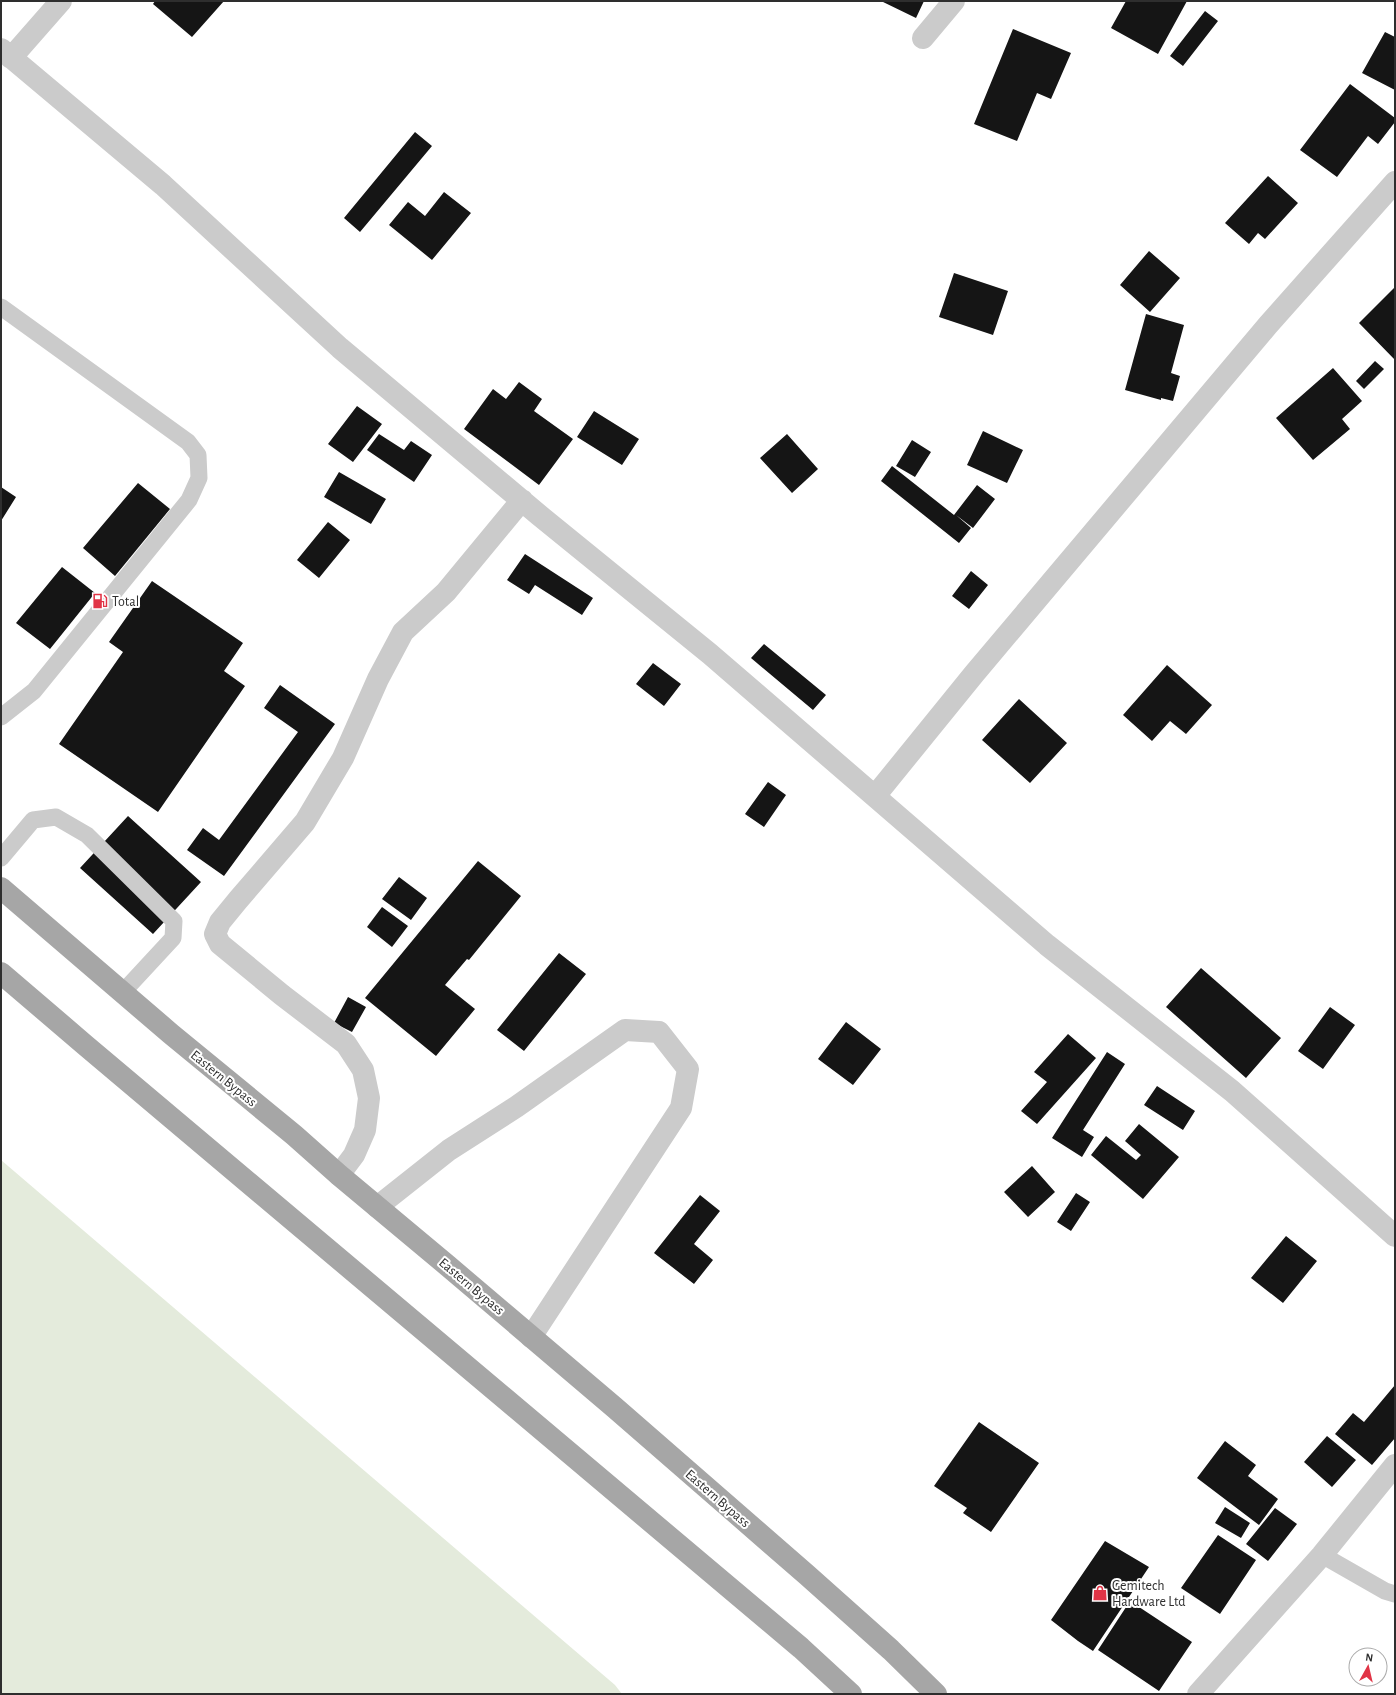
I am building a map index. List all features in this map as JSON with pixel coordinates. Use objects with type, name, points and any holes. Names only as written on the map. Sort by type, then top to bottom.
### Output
[{"type":"main road","name":"Eastern Bypass","points":[[1,888],[531,1337],[807,1575],[891,1650],[936,1694]]},
{"type":"main road","points":[[1,973],[795,1643],[851,1694]]},
{"type":"street","points":[[61,1],[6,54],[163,185],[340,348],[710,654],[1047,945],[1232,1091],[1395,1236]]},
{"type":"street","points":[[923,38],[954,1]]},
{"type":"street","points":[[875,796],[974,674],[1263,331],[1395,182]]},
{"type":"street","points":[[339,1175],[354,1155],[365,1130],[369,1098],[363,1070],[346,1044],[282,995],[220,944],[215,934],[220,922],[305,822],[343,758],[378,680],[403,632],[446,592],[522,500]]},
{"type":"street","points":[[377,1207],[449,1150],[516,1106],[625,1030],[659,1032],[688,1069],[681,1108],[531,1337]]},
{"type":"street","points":[[1198,1694],[1322,1555],[1395,1465]]},
{"type":"lane","points":[[1,307],[188,442],[198,455],[199,478],[189,500],[34,691],[1,717]]},
{"type":"lane","points":[[1,858],[33,820],[56,817],[87,835],[174,921],[173,938],[123,992]]},
{"type":"lane","points":[[1322,1555],[1385,1591],[1395,1594]]},
{"type":"green space","points":[[1,1160],[615,1685],[622,1694],[1,1694]]},
{"type":"building","points":[[155,1],[224,1],[192,37],[153,4]]},
{"type":"building","points":[[881,1],[924,1],[916,18]]},
{"type":"building","points":[[1126,1],[1187,1],[1158,54],[1111,28]]},
{"type":"building","points":[[1205,11],[1218,21],[1183,66],[1170,56]]},
{"type":"building","points":[[1013,29],[1071,53],[1051,99],[1037,93],[1017,141],[974,124]]},
{"type":"building","points":[[1385,32],[1395,37],[1395,90],[1362,73]]},
{"type":"building","points":[[1350,84],[1395,118],[1395,122],[1378,144],[1368,136],[1337,177],[1300,150]]},
{"type":"building","points":[[415,132],[432,146],[360,232],[344,218]]},
{"type":"building","points":[[1268,176],[1298,203],[1265,239],[1258,233],[1249,244],[1225,223]]},
{"type":"building","points":[[444,192],[471,213],[432,260],[389,225],[408,202],[425,216]]},
{"type":"building","points":[[1149,251],[1180,278],[1150,312],[1120,285]]},
{"type":"building","points":[[954,273],[1008,291],[993,335],[939,317]]},
{"type":"building","points":[[1395,287],[1395,360],[1359,323]]},
{"type":"building","points":[[1146,314],[1184,325],[1171,373],[1180,376],[1173,401],[1161,398],[1161,400],[1125,390]]},
{"type":"building","points":[[1375,361],[1384,369],[1364,389],[1356,381]]},
{"type":"building","points":[[1333,368],[1362,401],[1342,419],[1350,429],[1313,460],[1276,418]]},
{"type":"building","points":[[519,382],[542,399],[534,411],[573,439],[539,485],[464,429],[493,389],[506,399]]},
{"type":"building","points":[[357,406],[382,424],[353,462],[328,444]]},
{"type":"building","points":[[594,411],[639,439],[622,465],[577,437]]},
{"type":"building","points":[[983,431],[1023,450],[1007,483],[967,465]]},
{"type":"building","points":[[379,434],[404,450],[411,441],[432,455],[414,482],[367,450]]},
{"type":"building","points":[[787,434],[818,469],[792,493],[760,458]]},
{"type":"building","points":[[912,440],[931,452],[915,477],[896,466]]},
{"type":"building","points":[[892,466],[954,515],[977,485],[995,499],[973,528],[956,515],[971,528],[959,543],[881,481]]},
{"type":"building","points":[[339,472],[386,499],[371,524],[324,497]]},
{"type":"building","points":[[138,483],[170,509],[115,576],[83,548]]},
{"type":"building","points":[[1,487],[16,497],[1,521]]},
{"type":"building","points":[[328,522],[350,540],[319,578],[297,560]]},
{"type":"building","points":[[525,554],[593,598],[582,615],[535,585],[529,594],[507,580]]},
{"type":"building","points":[[62,567],[95,593],[50,649],[16,623]]},
{"type":"building","points":[[971,571],[988,585],[969,609],[952,596]]},
{"type":"building","points":[[152,581],[243,643],[224,671],[245,686],[158,812],[59,744],[123,652],[109,642]]},
{"type":"building","points":[[764,644],[826,695],[813,710],[751,658]]},
{"type":"building","points":[[653,663],[681,684],[664,706],[636,684]]},
{"type":"building","points":[[1167,665],[1212,705],[1186,734],[1170,721],[1152,741],[1123,715]]},
{"type":"building","points":[[280,685],[335,724],[224,876],[187,850],[203,828],[219,840],[298,732],[264,708]]},
{"type":"building","points":[[1019,699],[1067,743],[1030,783],[982,740]]},
{"type":"building","points":[[768,782],[786,795],[764,827],[745,814]]},
{"type":"building","points":[[128,816],[201,882],[153,934],[80,868]]},
{"type":"building","points":[[478,861],[521,896],[469,960],[467,959],[445,985],[475,1009],[436,1056],[365,998]]},
{"type":"building","points":[[399,877],[427,898],[411,920],[382,899]]},
{"type":"building","points":[[382,907],[408,926],[392,947],[367,927]]},
{"type":"building","points":[[559,953],[586,974],[524,1051],[497,1030]]},
{"type":"building","points":[[1201,968],[1281,1038],[1246,1078],[1166,1007]]},
{"type":"building","points":[[348,997],[366,1007],[352,1032],[334,1023]]},
{"type":"building","points":[[1330,1007],[1355,1025],[1323,1069],[1298,1051]]},
{"type":"building","points":[[846,1022],[881,1049],[853,1085],[818,1059]]},
{"type":"building","points":[[1068,1034],[1096,1058],[1037,1124],[1021,1111],[1047,1082],[1034,1072]]},
{"type":"building","points":[[1107,1052],[1125,1064],[1083,1130],[1094,1137],[1082,1157],[1052,1138]]},
{"type":"building","points":[[1157,1086],[1195,1111],[1183,1130],[1144,1105]]},
{"type":"building","points":[[1139,1124],[1179,1157],[1143,1199],[1091,1155],[1106,1136],[1136,1160],[1141,1155],[1125,1141]]},
{"type":"building","points":[[1032,1166],[1055,1192],[1028,1217],[1004,1192]]},
{"type":"building","points":[[1076,1193],[1090,1202],[1071,1231],[1057,1222]]},
{"type":"building","points":[[700,1195],[720,1211],[694,1244],[713,1260],[694,1284],[654,1253]]},
{"type":"building","points":[[1286,1236],[1317,1261],[1283,1303],[1251,1278]]},
{"type":"building","points":[[1395,1385],[1395,1438],[1372,1465],[1335,1434],[1353,1413],[1364,1422]]},
{"type":"building","points":[[979,1422],[1039,1463],[991,1532],[963,1513],[967,1508],[934,1486]]},
{"type":"building","points":[[1327,1436],[1356,1460],[1332,1487],[1304,1462]]},
{"type":"building","points":[[1225,1441],[1256,1465],[1248,1476],[1278,1499],[1259,1525],[1197,1478]]},
{"type":"building","points":[[1225,1507],[1250,1523],[1241,1538],[1215,1523]]},
{"type":"building","points":[[1275,1508],[1297,1524],[1268,1561],[1246,1544]]},
{"type":"building","points":[[1218,1535],[1256,1560],[1220,1614],[1181,1588]]},
{"type":"building","name":"Gemitech Hardware Ltd","points":[[1105,1541],[1149,1567],[1093,1651],[1051,1620]]},
{"type":"building","points":[[1130,1601],[1192,1642],[1159,1691],[1098,1650]]},
{"type":"place","name":"Total","points":[[100,601]]},
{"type":"place","name":"Gemitech Hardware Ltd","points":[[1100,1593]]}]
